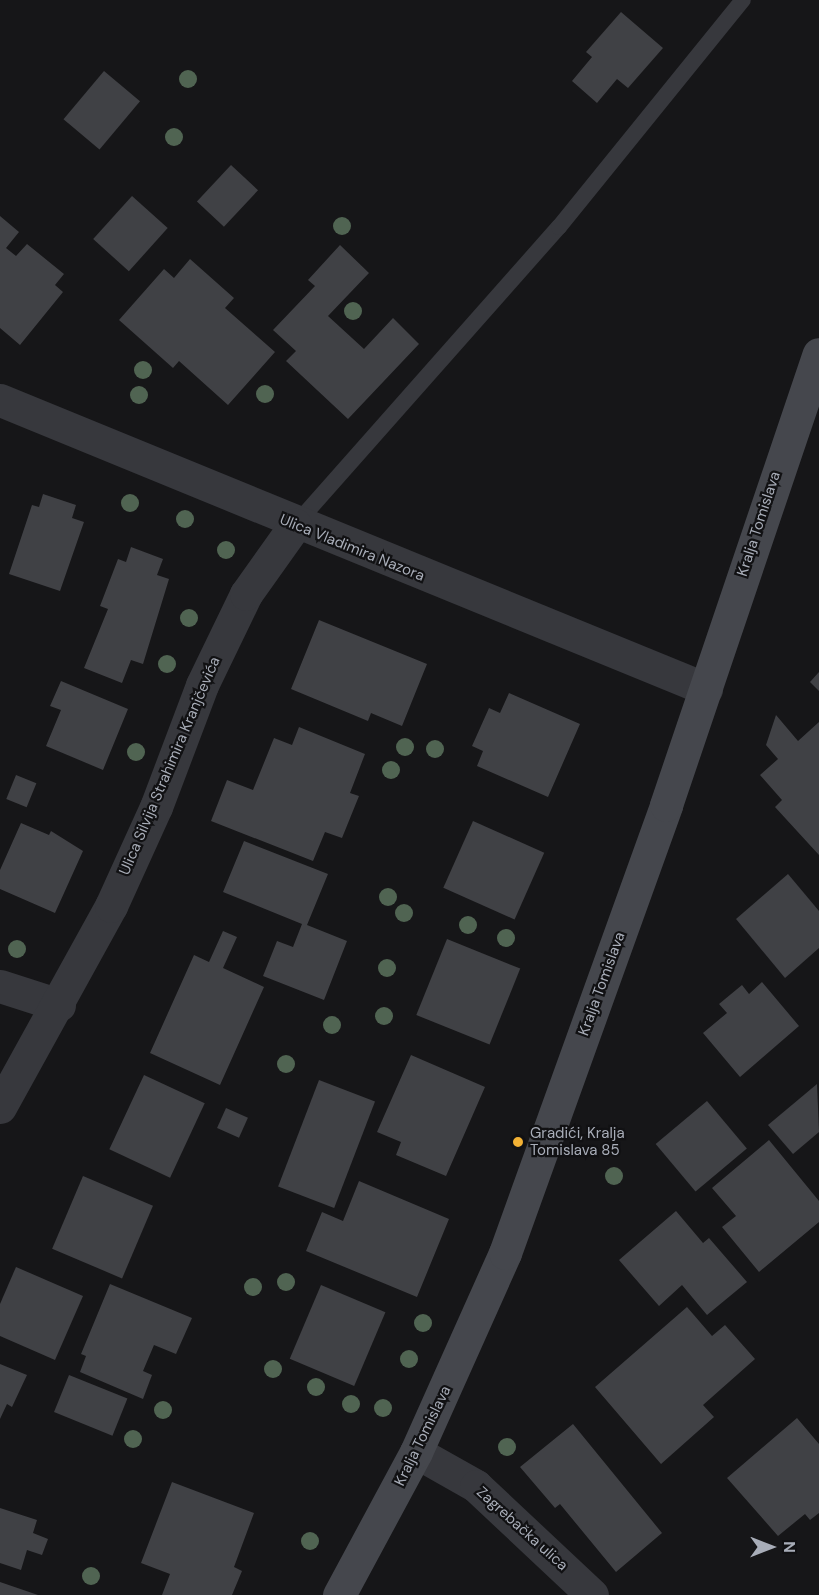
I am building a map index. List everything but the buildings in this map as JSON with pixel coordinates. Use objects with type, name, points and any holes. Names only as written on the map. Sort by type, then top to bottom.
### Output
[{"type":"street","name":"Kralja Tomislava","points":[[339,1595],[416,1452],[505,1253],[706,689],[819,354]]},
{"type":"street","name":"Ulica Vladimira Nazora","points":[[0,400],[296,525],[706,689]]},
{"type":"street","name":"Ulica Silvija Strahimira Kranjčevića","points":[[0,1107],[59,1005],[146,829],[202,685],[246,594],[296,525]]},
{"type":"street","points":[[0,986],[59,1005]]},
{"type":"street","name":"Zagrebačka ulica","points":[[416,1452],[476,1486],[592,1595]]},
{"type":"lane","points":[[296,525],[560,227],[743,0]]},
{"type":"place","name":"Gradići, Kralja Tomislava 85","points":[[518,1142]]}]
